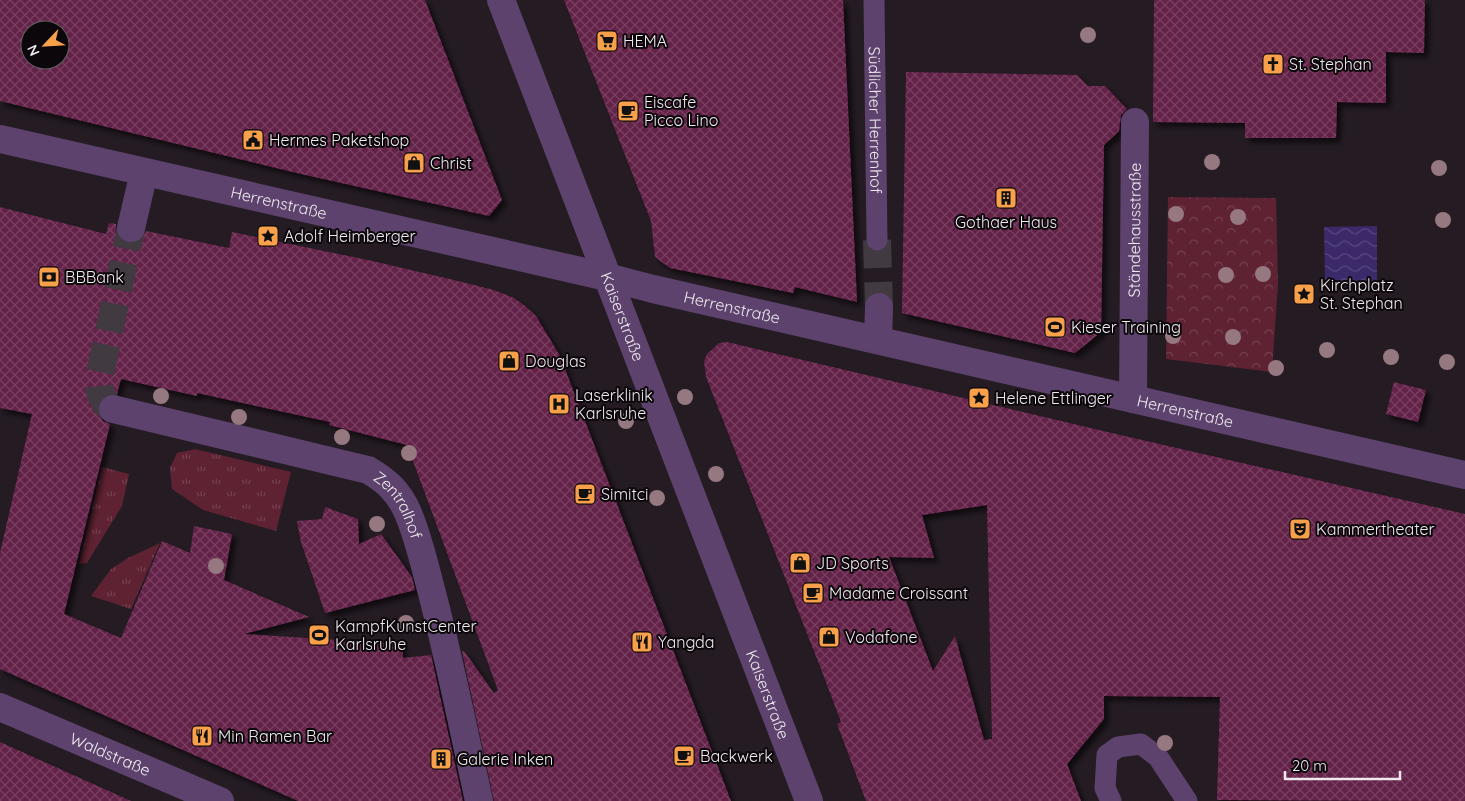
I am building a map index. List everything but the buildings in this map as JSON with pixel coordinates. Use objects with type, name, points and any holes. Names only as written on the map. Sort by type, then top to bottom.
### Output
[{"type":"street","name":"Kaiserstraße","points":[[501,0],[809,801]]},
{"type":"street","name":"Ständehausstraße","points":[[1133,399],[1135,122]]},
{"type":"street","name":"Herrenstraße","points":[[0,139],[1465,475]]},
{"type":"street","points":[[131,228],[144,172]]},
{"type":"street","points":[[878,340],[879,307]]},
{"type":"street","name":"Zentralhof","points":[[113,409],[368,470],[386,480],[408,513],[423,557],[443,633],[478,801]]},
{"type":"street","name":"Waldstraße","points":[[0,707],[220,801]]},
{"type":"lane","name":"Südlicher Herrenhof","points":[[874,0],[877,240]]},
{"type":"lane","points":[[1111,801],[1105,788],[1107,755],[1118,747],[1142,744],[1158,756],[1187,801]]},
{"type":"green space","points":[[1168,197],[1276,198],[1278,283],[1272,372],[1166,359]]},
{"type":"green space","points":[[195,449],[291,472],[276,531],[203,510],[172,489],[170,468],[177,453]]},
{"type":"green space","points":[[102,467],[129,474],[122,506],[87,563],[79,564]]},
{"type":"green space","points":[[160,543],[131,609],[91,596],[111,569],[128,558]]},
{"type":"water","points":[[1377,226],[1377,281],[1325,282],[1324,227]]},
{"type":"tunnel","points":[[113,409],[102,396],[99,379],[131,228]]},
{"type":"tunnel","points":[[877,240],[879,307]]},
{"type":"place","name":"HEMA","points":[[607,41]]},
{"type":"place","name":"St. Stephan","points":[[1273,64]]},
{"type":"place","name":"Eiscafe Picco Lino","points":[[628,111]]},
{"type":"place","name":"Hermes Paketshop","points":[[253,140]]},
{"type":"place","name":"Christ","points":[[414,163]]},
{"type":"place","name":"Gothaer Haus","points":[[1006,198]]},
{"type":"place","name":"Adolf Heimberger","points":[[268,236]]},
{"type":"place","name":"BBBank","points":[[49,277]]},
{"type":"place","name":"Kirchplatz St. Stephan","points":[[1304,294]]},
{"type":"place","name":"Kieser Training","points":[[1055,327]]},
{"type":"place","name":"Douglas","points":[[509,361]]},
{"type":"place","name":"Helene Ettlinger","points":[[979,398]]},
{"type":"place","name":"Laserklinik Karlsruhe","points":[[559,404]]},
{"type":"place","name":"Simitci","points":[[585,494]]},
{"type":"place","name":"Kammertheater","points":[[1300,529]]},
{"type":"place","name":"JD Sports","points":[[800,563]]},
{"type":"place","name":"Madame Croissant","points":[[813,593]]},
{"type":"place","name":"KampfKunstCenter Karlsruhe","points":[[319,635]]},
{"type":"place","name":"Vodafone","points":[[829,637]]},
{"type":"place","name":"Yangda","points":[[642,642]]},
{"type":"place","name":"Min Ramen Bar","points":[[202,736]]},
{"type":"place","name":"Backwerk","points":[[684,756]]},
{"type":"place","name":"Galerie Inken","points":[[441,759]]}]
